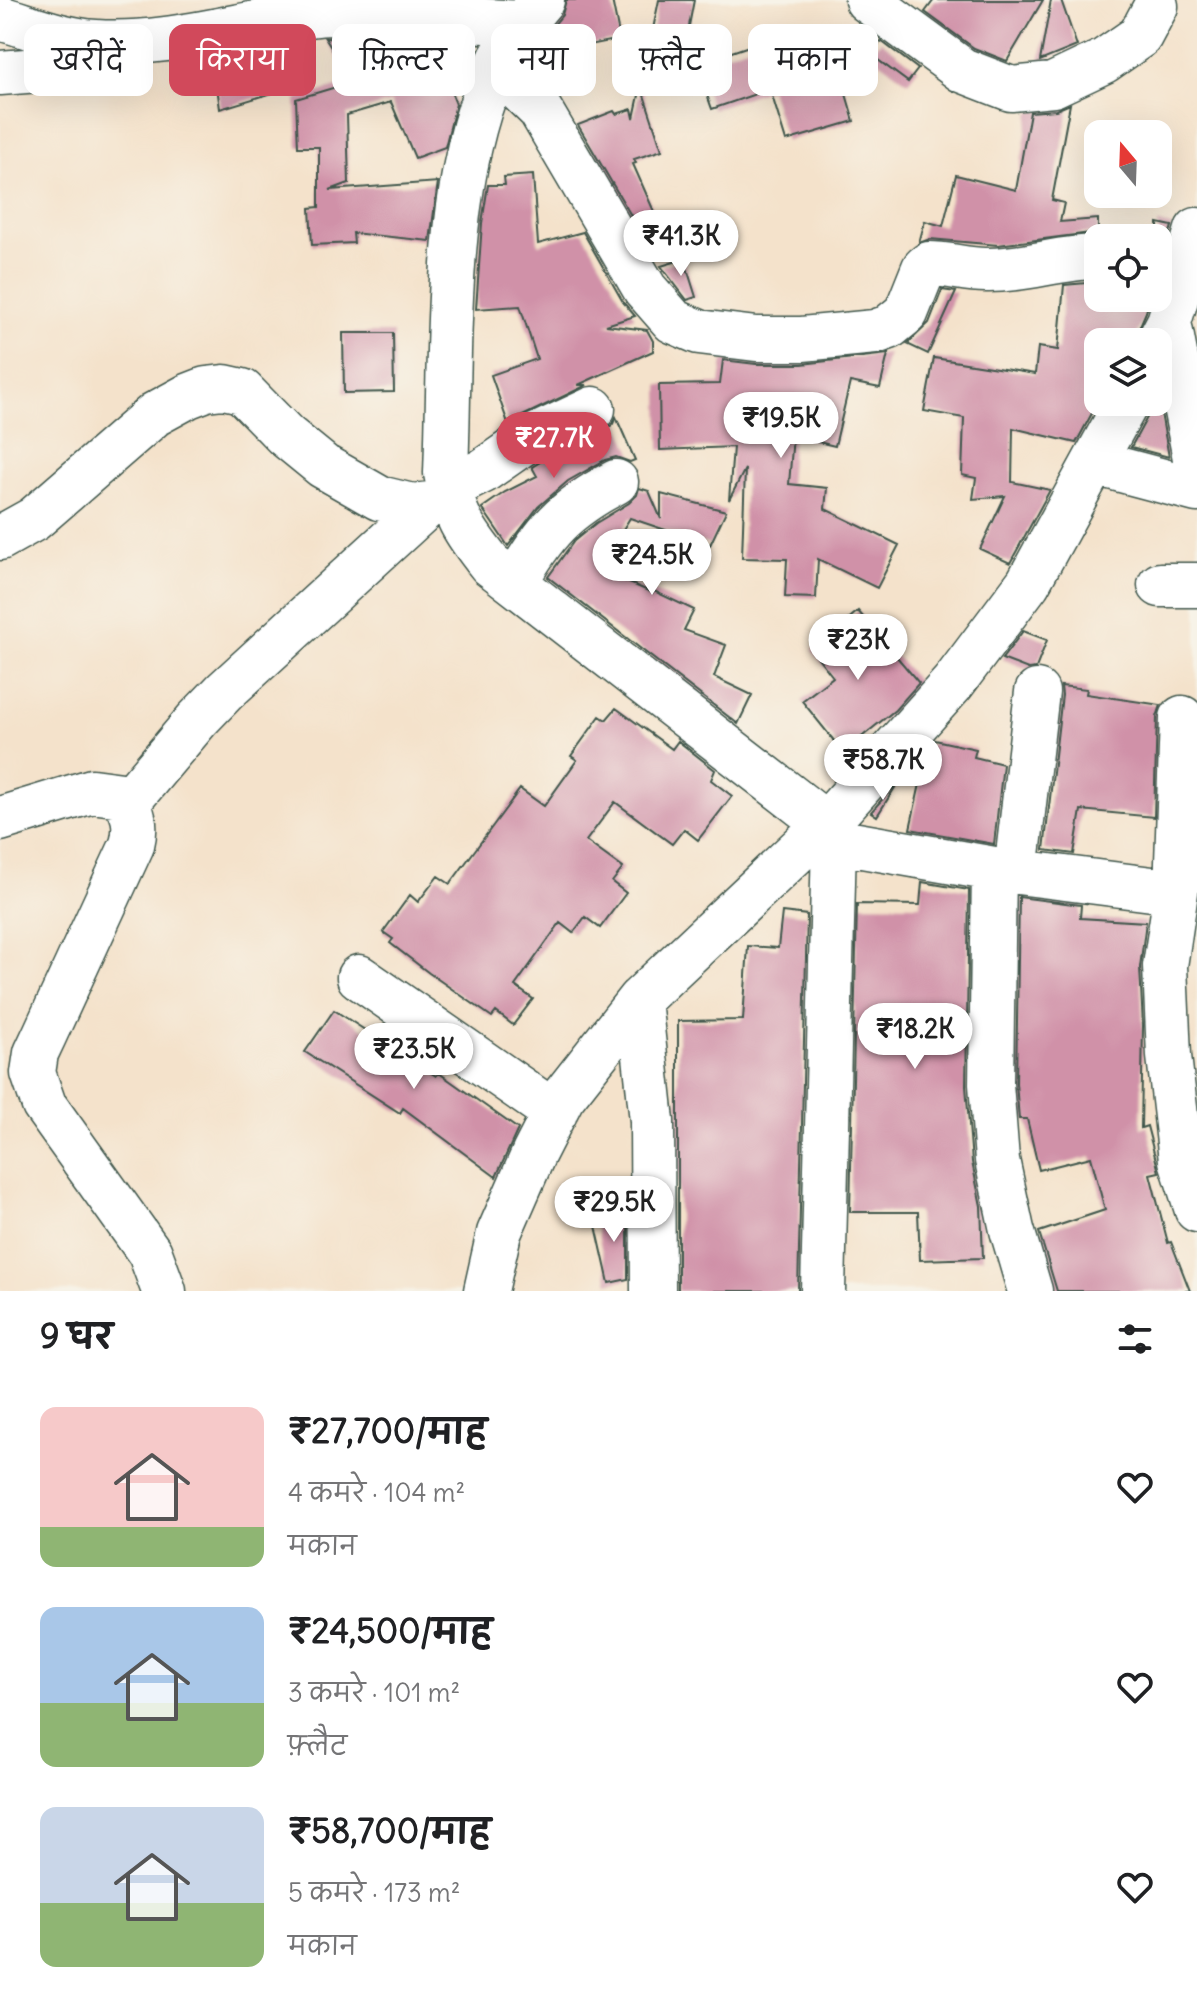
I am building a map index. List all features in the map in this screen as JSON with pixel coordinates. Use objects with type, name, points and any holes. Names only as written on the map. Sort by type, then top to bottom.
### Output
[{"type":"street","points":[[867,0],[962,70],[1011,89],[1053,85],[1104,61],[1140,36],[1156,6]]},
{"type":"street","points":[[250,24],[297,15],[329,13],[532,12]]},
{"type":"street","points":[[0,18],[92,42],[118,43],[169,38]]},
{"type":"street","points":[[0,73],[94,68],[143,62],[169,53]]},
{"type":"street","points":[[491,78],[468,152],[454,240],[446,473],[442,499],[490,564],[830,833],[1005,870],[1176,892]]},
{"type":"street","points":[[525,96],[540,110],[645,289],[673,321],[699,332],[756,339],[802,339],[875,332],[902,319],[924,268],[929,264],[985,270],[1084,257]]},
{"type":"street","points":[[1172,269],[1197,230]]},
{"type":"street","points":[[1172,369],[1197,469]]},
{"type":"street","points":[[0,538],[34,519],[155,414],[188,396],[206,389],[224,387],[242,391],[285,435],[323,466],[379,498],[399,504],[442,499]]},
{"type":"street","points":[[127,803],[225,691],[442,499],[529,439],[593,409]]},
{"type":"street","points":[[486,1291],[499,1233],[562,1098],[639,1000],[830,833],[953,683],[1028,583],[1120,416]]},
{"type":"street","points":[[1095,463],[1197,490]]},
{"type":"street","points":[[515,583],[532,554],[557,523],[573,507],[616,482]]},
{"type":"street","points":[[1030,1291],[1012,1230],[997,1160],[991,1084],[1005,870],[1037,692]]},
{"type":"street","points":[[1182,718],[1176,892],[1181,962],[1169,1056],[1197,1210]]},
{"type":"street","points":[[0,819],[92,791],[122,795],[136,828],[132,845],[36,1053],[33,1073],[44,1105],[150,1253],[164,1291]]},
{"type":"street","points":[[823,1291],[830,833]]},
{"type":"street","points":[[359,977],[555,1113]]},
{"type":"street","points":[[639,1000],[652,1121],[653,1291]]},
{"type":"building","points":[[566,0],[612,0],[617,24],[612,24],[612,41],[596,44],[596,24],[555,24],[562,15]]},
{"type":"building","points":[[659,0],[694,0],[689,24],[654,24]]},
{"type":"building","points":[[934,0],[1043,0],[1007,61],[974,48],[925,12]]},
{"type":"building","points":[[1051,0],[1061,0],[1077,46],[1040,61]]},
{"type":"building","points":[[881,41],[918,69],[908,82],[878,60],[878,45]]},
{"type":"building","points":[[748,46],[750,96],[712,109],[707,96],[732,96],[732,52]]},
{"type":"building","points":[[332,88],[332,96],[453,96],[456,104],[445,147],[415,158],[391,102],[347,115],[349,183],[330,190],[438,182],[430,241],[353,233],[354,243],[312,245],[310,208],[319,207],[319,147],[298,147],[296,99],[316,96],[316,93]]},
{"type":"building","points":[[218,96],[263,96],[220,109]]},
{"type":"building","points":[[639,96],[644,96],[662,150],[634,159],[636,163],[633,164],[656,216],[636,224],[578,125],[614,111],[616,114],[632,109],[634,118]]},
{"type":"building","points":[[772,96],[847,96],[854,121],[786,141]]},
{"type":"building","points":[[1070,104],[1052,200],[1064,203],[1060,222],[1098,219],[1098,224],[1084,224],[1084,234],[998,245],[930,239],[919,243],[925,221],[943,226],[956,175],[1016,190],[1030,112],[1056,110]]},
{"type":"building","points":[[533,175],[538,244],[583,232],[623,302],[635,316],[606,325],[647,330],[653,341],[653,351],[578,385],[587,385],[508,423],[491,375],[537,359],[520,306],[476,309],[482,223],[488,185],[505,185],[504,177]]},
{"type":"building","points":[[684,259],[696,297],[687,300],[661,266]]},
{"type":"building","points":[[1084,283],[1084,312],[1146,312],[1139,328],[1084,328],[1084,416],[1090,416],[1076,443],[1013,428],[1012,482],[1050,490],[1010,563],[980,549],[1005,496],[973,499],[976,478],[962,475],[964,418],[924,411],[934,358],[1035,374],[1038,347],[1058,350],[1064,285]]},
{"type":"building","points":[[942,290],[956,292],[928,354],[907,344],[929,323]]},
{"type":"building","points":[[343,333],[393,333],[394,392],[344,393]]},
{"type":"building","points":[[888,354],[880,388],[850,382],[835,446],[793,436],[789,484],[827,488],[825,509],[899,545],[877,588],[818,559],[816,598],[785,597],[787,559],[742,558],[745,469],[729,500],[733,447],[660,450],[659,385],[720,384],[723,360],[802,364]]},
{"type":"building","points":[[1148,416],[1162,416],[1169,457],[1131,447]]},
{"type":"building","points":[[616,417],[635,460],[630,462],[616,457],[605,460],[568,481],[538,507],[508,546],[482,508],[537,476],[532,467],[604,432]]},
{"type":"building","points":[[639,488],[649,491],[661,519],[661,494],[726,511],[710,545],[630,518],[598,570],[694,610],[684,630],[726,645],[714,677],[752,695],[738,724],[548,577],[574,541],[629,503]]},
{"type":"building","points":[[858,611],[919,683],[895,710],[843,752],[802,701],[833,677],[812,650]]},
{"type":"building","points":[[1023,631],[1047,640],[1036,668],[1028,669],[1002,659]]},
{"type":"building","points":[[1061,686],[1087,689],[1086,694],[1161,705],[1157,717],[1154,817],[1081,810],[1074,854],[1044,850]]},
{"type":"building","points":[[616,708],[672,749],[678,741],[715,770],[711,780],[732,796],[698,840],[684,829],[672,844],[615,802],[586,841],[623,868],[612,882],[626,893],[600,928],[585,917],[573,933],[560,923],[515,986],[533,999],[513,1025],[496,1012],[492,1017],[429,973],[390,943],[393,939],[383,932],[410,895],[418,902],[438,876],[450,884],[520,789],[544,806],[577,760],[571,756],[600,716],[606,720]]},
{"type":"building","points":[[935,740],[976,749],[974,757],[1003,764],[994,844],[910,829],[928,748]]},
{"type":"building","points":[[901,778],[877,816],[871,812]]},
{"type":"building","points":[[922,882],[969,890],[966,1086],[972,1162],[981,1206],[983,1258],[920,1260],[918,1212],[850,1212],[857,904],[920,905]]},
{"type":"building","points":[[1019,897],[1081,905],[1080,918],[1146,922],[1140,967],[1143,1026],[1141,1128],[1147,1126],[1159,1172],[1150,1174],[1168,1243],[1171,1242],[1190,1291],[1057,1291],[1039,1232],[1105,1210],[1091,1157],[1039,1170],[1027,1119],[1019,1119],[1016,1083]]},
{"type":"building","points":[[782,912],[807,915],[798,1291],[678,1291],[678,1021],[743,1020],[748,946],[778,948]]},
{"type":"building","points":[[334,1010],[436,1076],[439,1073],[518,1129],[496,1177],[403,1108],[400,1113],[305,1052]]},
{"type":"building","points":[[628,1209],[628,1279],[609,1283],[594,1217]]}]
